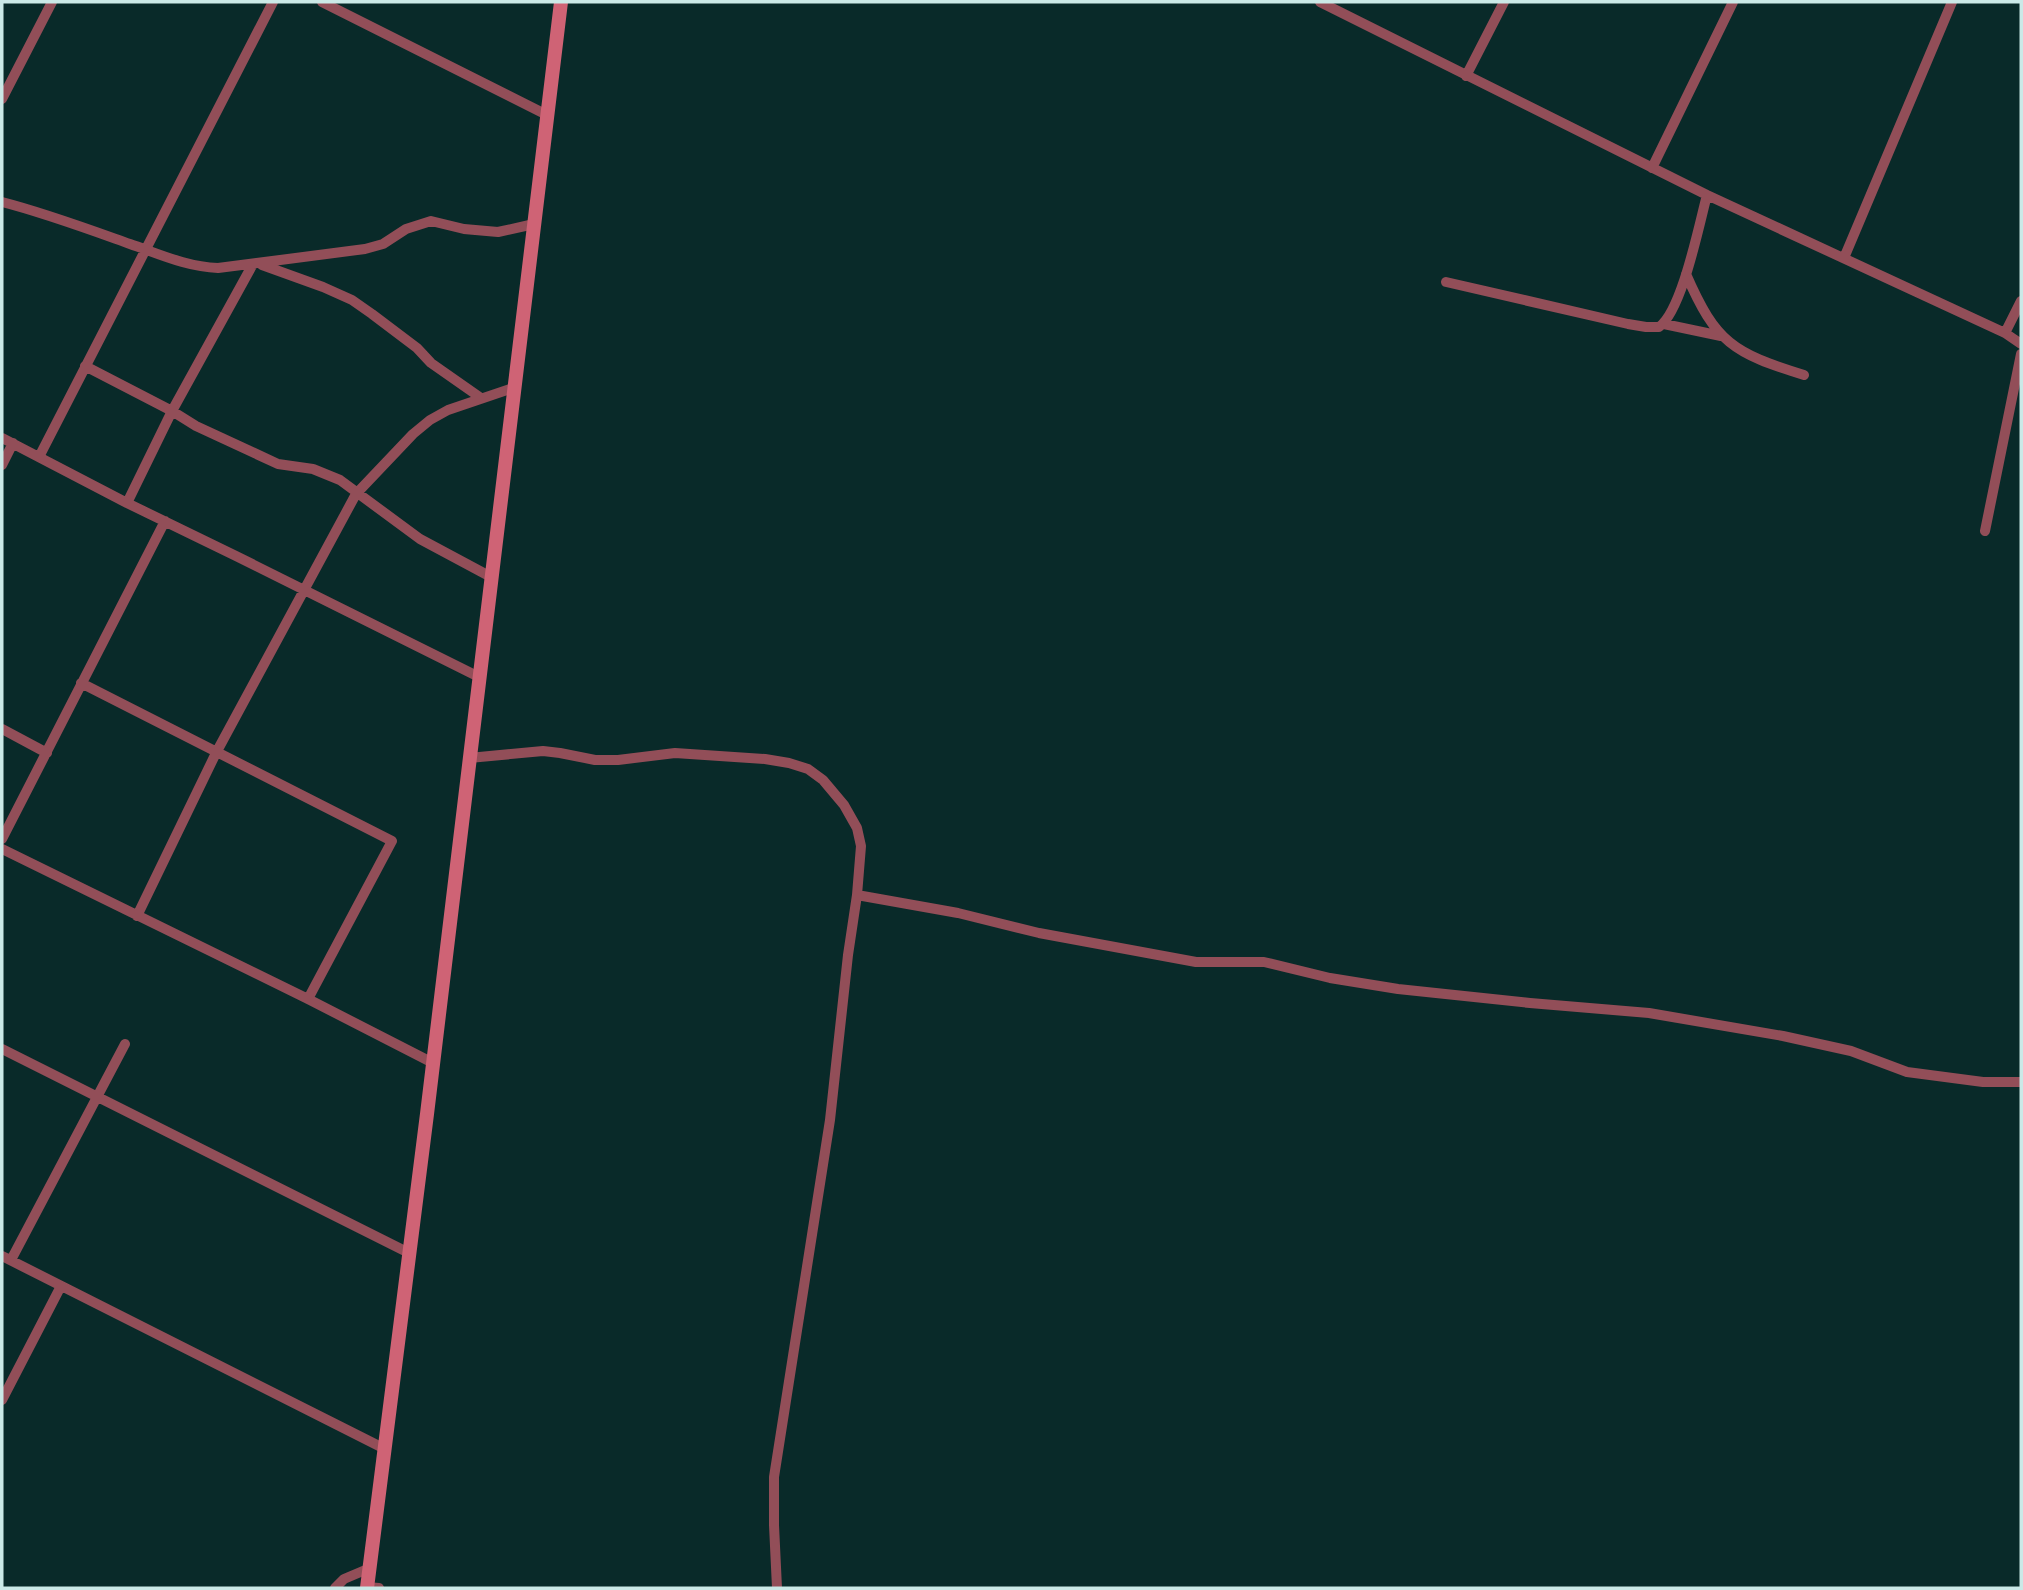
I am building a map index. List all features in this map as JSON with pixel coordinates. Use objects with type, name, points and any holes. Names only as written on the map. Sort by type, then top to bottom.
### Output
[{"type":"street","points":[[2,99],[52,2]]},
{"type":"street","points":[[39,457],[273,2]]},
{"type":"street","points":[[371,1588],[370,1568],[561,2]]},
{"type":"street","points":[[1320,2],[1707,195],[2005,333],[2021,344]]},
{"type":"street","points":[[1466,76],[1504,2]]},
{"type":"street","points":[[1652,168],[1733,2]]},
{"type":"street","points":[[1844,258],[1952,2]]},
{"type":"street","points":[[327,3],[547,115]]},
{"type":"street","points":[[1446,282],[1656,328],[1664,324],[1672,313],[1707,195]]},
{"type":"street","points":[[2,202],[203,268],[256,264],[365,249],[383,244],[406,229],[431,221],[464,229],[498,232],[534,224]]},
{"type":"street","points":[[256,264],[323,286],[352,300],[417,348],[431,363],[481,398]]},
{"type":"street","points":[[127,503],[172,411],[256,264]]},
{"type":"street","points":[[1685,273],[1709,321],[1722,336],[1739,350],[1763,362],[1804,375]]},
{"type":"street","points":[[2005,333],[2021,301]]},
{"type":"street","points":[[1664,324],[1722,336]]},
{"type":"street","points":[[1985,531],[2021,354]]},
{"type":"street","points":[[85,366],[196,426],[278,464],[313,469],[340,480],[419,539],[491,577]]},
{"type":"street","points":[[137,916],[216,753],[356,494],[413,434],[430,420],[448,410],[513,388]]},
{"type":"street","points":[[2,438],[127,503],[479,677]]},
{"type":"street","points":[[2,465],[13,443]]},
{"type":"street","points":[[2,839],[165,521]]},
{"type":"street","points":[[81,683],[392,841],[308,999]]},
{"type":"street","points":[[2,729],[47,753]]},
{"type":"street","points":[[469,758],[543,751],[595,760],[618,760],[675,753],[789,763],[808,769],[823,780],[844,806],[857,828],[861,846],[857,895],[830,1120],[774,1477],[777,1588]]},
{"type":"street","points":[[2,849],[433,1063]]},
{"type":"street","points":[[857,895],[958,913],[1039,933],[1196,961],[1264,962],[1330,978],[1398,989],[1649,1013],[1783,1036],[1851,1051],[1907,1072],[1983,1082],[2021,1082]]},
{"type":"street","points":[[125,1044],[6,1258],[385,1449]]},
{"type":"street","points":[[2,1049],[409,1253]]},
{"type":"street","points":[[2,1400],[61,1286]]},
{"type":"street","points":[[335,1588],[344,1579],[370,1568]]}]
